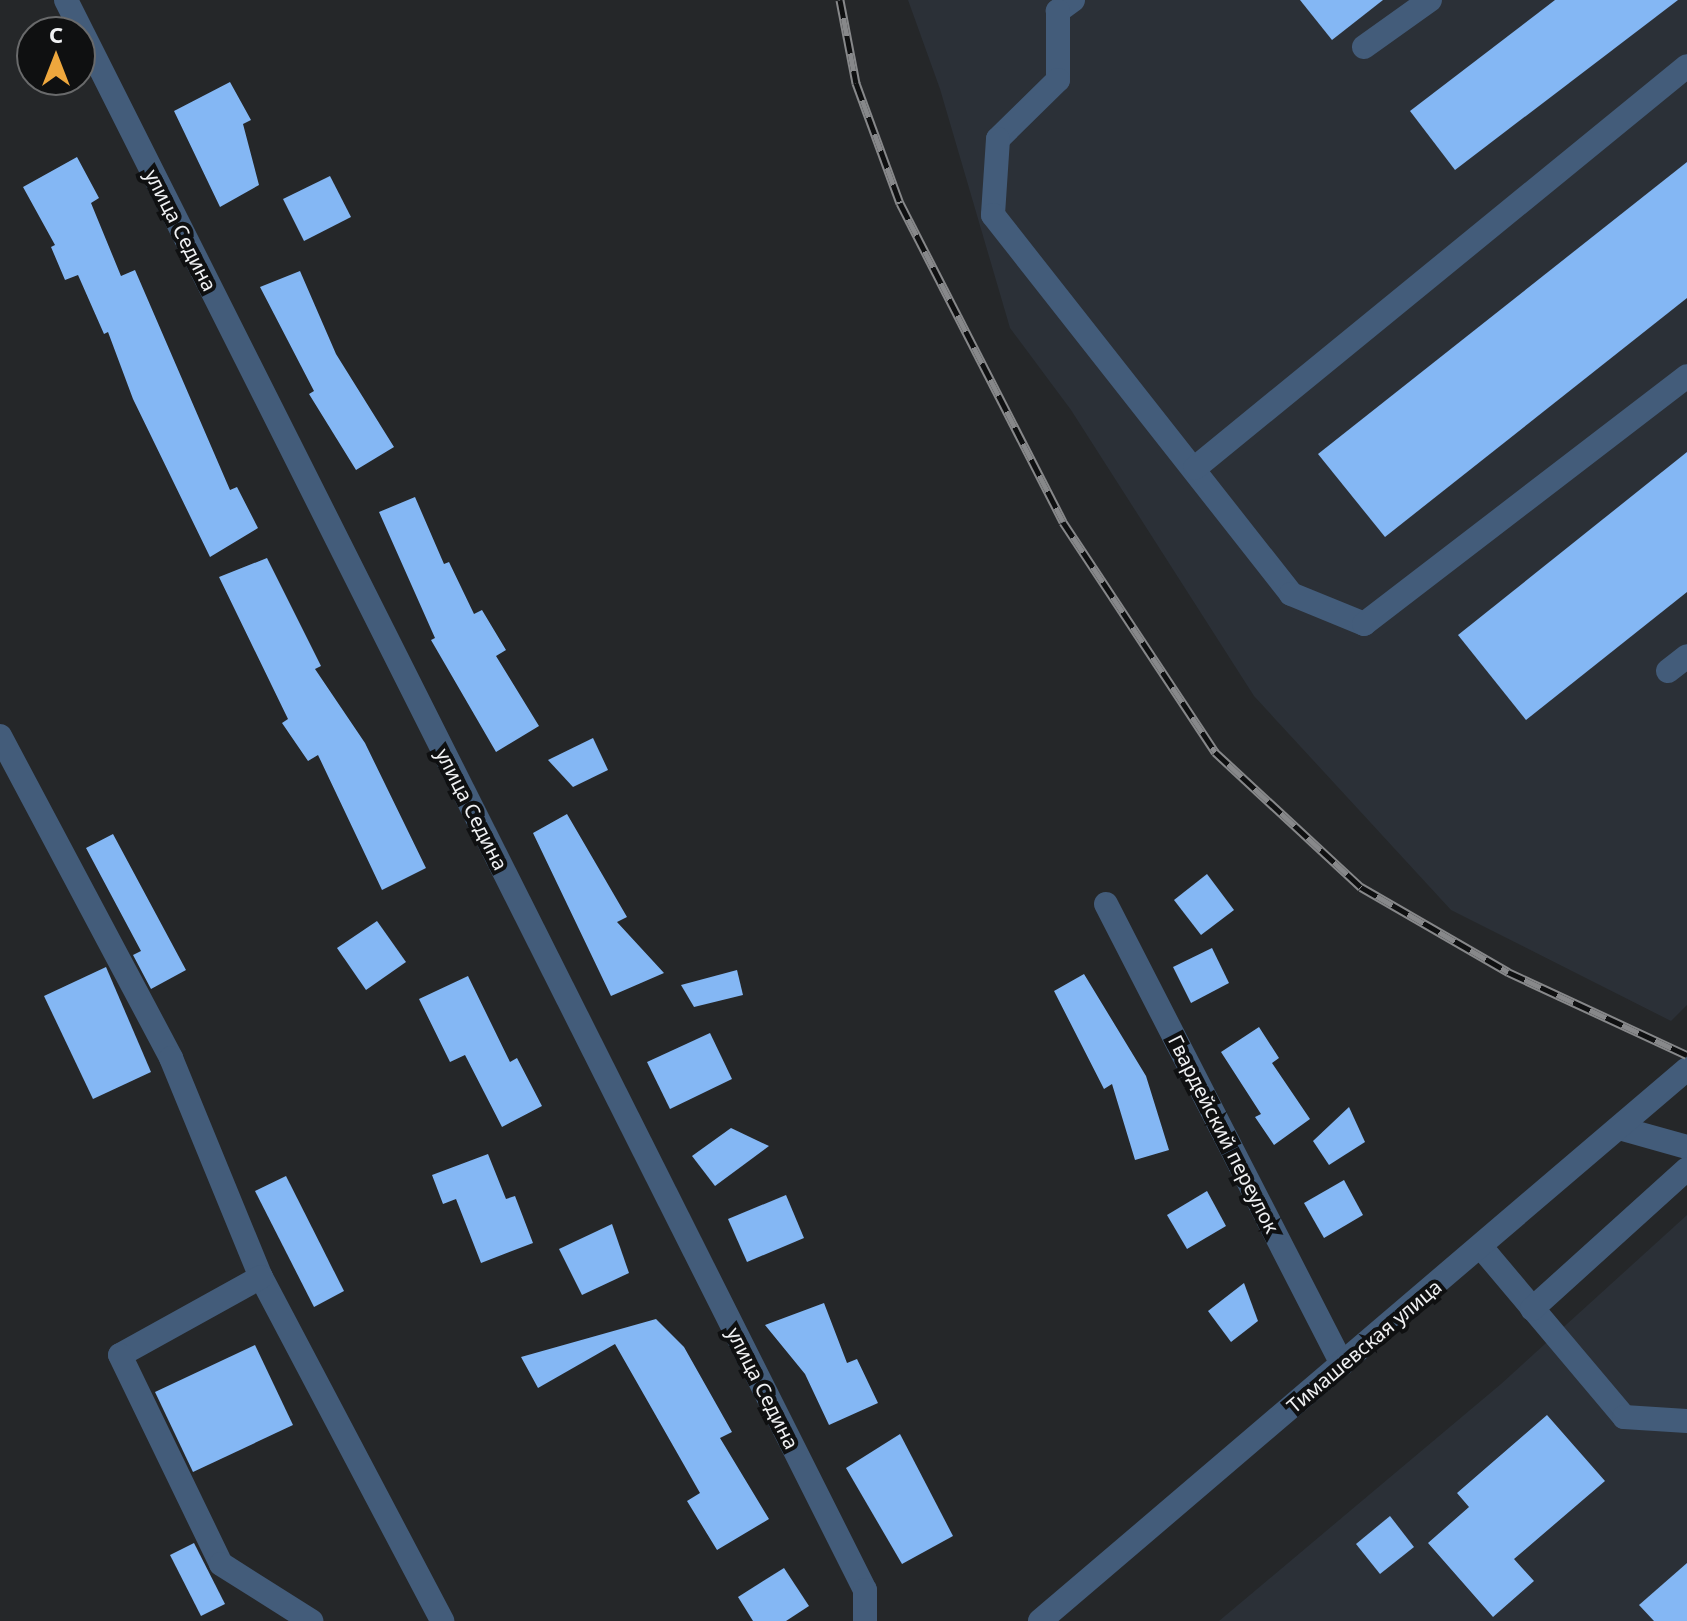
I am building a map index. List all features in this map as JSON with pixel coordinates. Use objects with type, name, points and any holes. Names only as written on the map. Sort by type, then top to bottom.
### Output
[{"type":"street","name":"улица Седина","points":[[66,0],[865,1590],[865,1621]]},
{"type":"street","points":[[1364,47],[1430,0]]},
{"type":"street","points":[[1059,4],[1058,80],[998,139],[993,215],[1195,468],[1291,594],[1364,624],[1687,376]]},
{"type":"street","points":[[1195,468],[1687,66]]},
{"type":"street","points":[[0,736],[171,1058],[261,1277],[442,1621]]},
{"type":"street","name":"Гвардейский переулок","points":[[1106,904],[1342,1364]]},
{"type":"street","name":"Тимашевская улица","points":[[1040,1621],[1687,1069]]},
{"type":"street","points":[[1619,1128],[1687,1147]]},
{"type":"street","points":[[1532,1309],[1687,1169]]},
{"type":"street","points":[[1481,1247],[1624,1417],[1687,1421]]},
{"type":"street","points":[[261,1277],[120,1355],[221,1564],[311,1621]]},
{"type":"shaded area","points":[[908,0],[1687,0],[1687,1005],[1671,1021],[1451,910],[1254,696],[1071,410],[1010,328],[940,89]]},
{"type":"shaded area","points":[[1687,1215],[1687,1621],[1219,1621],[1501,1384]]},
{"type":"building","points":[[1300,0],[1383,0],[1332,40]]},
{"type":"building","points":[[1555,0],[1678,0],[1455,170],[1410,111]]},
{"type":"building","points":[[230,82],[251,120],[243,124],[259,185],[220,207],[174,111]]},
{"type":"building","points":[[77,157],[99,198],[91,203],[121,276],[135,270],[230,490],[237,487],[258,528],[210,557],[133,399],[108,332],[104,334],[78,275],[65,280],[51,247],[55,245],[23,187]]},
{"type":"building","points":[[1687,162],[1687,298],[1385,537],[1318,454]]},
{"type":"building","points":[[330,176],[351,217],[304,241],[283,199]]},
{"type":"building","points":[[300,271],[336,354],[394,447],[356,470],[309,394],[314,391],[260,287]]},
{"type":"building","points":[[1687,452],[1687,592],[1526,720],[1458,635]]},
{"type":"building","points":[[415,497],[444,564],[449,562],[474,614],[482,610],[506,650],[496,656],[539,726],[496,752],[431,640],[435,638],[379,512]]},
{"type":"building","points":[[267,558],[321,666],[315,669],[365,743],[426,868],[382,890],[318,755],[308,761],[282,723],[288,719],[219,577]]},
{"type":"building","points":[[593,738],[608,770],[573,787],[548,760]]},
{"type":"building","points":[[567,814],[627,917],[617,922],[664,973],[611,996],[533,833]]},
{"type":"building","points":[[113,834],[186,970],[151,989],[133,955],[141,951],[86,848]]},
{"type":"building","points":[[1207,874],[1234,910],[1201,935],[1174,900]]},
{"type":"building","points":[[377,921],[406,962],[366,990],[337,948]]},
{"type":"building","points":[[1212,948],[1229,983],[1191,1003],[1173,967]]},
{"type":"building","points":[[106,967],[151,1072],[93,1099],[44,996]]},
{"type":"building","points":[[737,970],[743,995],[694,1007],[681,985]]},
{"type":"building","points":[[1084,974],[1146,1076],[1169,1150],[1135,1160],[1112,1084],[1104,1089],[1054,991]]},
{"type":"building","points":[[468,976],[510,1062],[517,1058],[542,1106],[502,1127],[465,1055],[450,1062],[419,999]]},
{"type":"building","points":[[1259,1027],[1279,1058],[1272,1063],[1310,1119],[1274,1145],[1255,1117],[1261,1114],[1221,1052]]},
{"type":"building","points":[[710,1033],[732,1079],[670,1109],[647,1062]]},
{"type":"building","points":[[1349,1107],[1365,1142],[1329,1165],[1313,1141]]},
{"type":"building","points":[[731,1128],[769,1146],[715,1186],[692,1156]]},
{"type":"building","points":[[488,1154],[506,1199],[515,1196],[533,1243],[481,1263],[456,1199],[443,1204],[432,1175]]},
{"type":"building","points":[[286,1176],[344,1291],[314,1307],[255,1191]]},
{"type":"building","points":[[1344,1180],[1363,1215],[1324,1238],[1304,1203]]},
{"type":"building","points":[[1207,1191],[1226,1226],[1187,1249],[1167,1215]]},
{"type":"building","points":[[786,1195],[804,1238],[747,1262],[728,1219]]},
{"type":"building","points":[[612,1224],[629,1273],[582,1295],[559,1249]]},
{"type":"building","points":[[1244,1283],[1258,1321],[1231,1342],[1208,1311]]},
{"type":"building","points":[[824,1303],[847,1363],[857,1359],[878,1403],[829,1425],[805,1374],[765,1325]]},
{"type":"building","points":[[656,1319],[684,1347],[732,1432],[720,1438],[769,1519],[717,1550],[687,1501],[700,1493],[615,1344],[538,1388],[521,1357]]},
{"type":"building","points":[[255,1345],[293,1425],[193,1472],[155,1392]]},
{"type":"building","points":[[1547,1415],[1605,1481],[1514,1559],[1534,1581],[1493,1617],[1428,1543],[1469,1507],[1457,1493]]},
{"type":"building","points":[[900,1434],[953,1536],[902,1564],[846,1468]]},
{"type":"building","points":[[1390,1516],[1414,1547],[1380,1574],[1356,1544]]},
{"type":"building","points":[[194,1543],[225,1604],[201,1616],[170,1555]]},
{"type":"building","points":[[1687,1563],[1687,1621],[1654,1621],[1639,1605]]},
{"type":"building","points":[[784,1568],[809,1606],[786,1621],[753,1621],[738,1597]]},
{"type":"railway","points":[[840,0],[856,83],[900,203],[1063,522],[1215,752],[1361,887],[1508,972],[1687,1055]]}]
